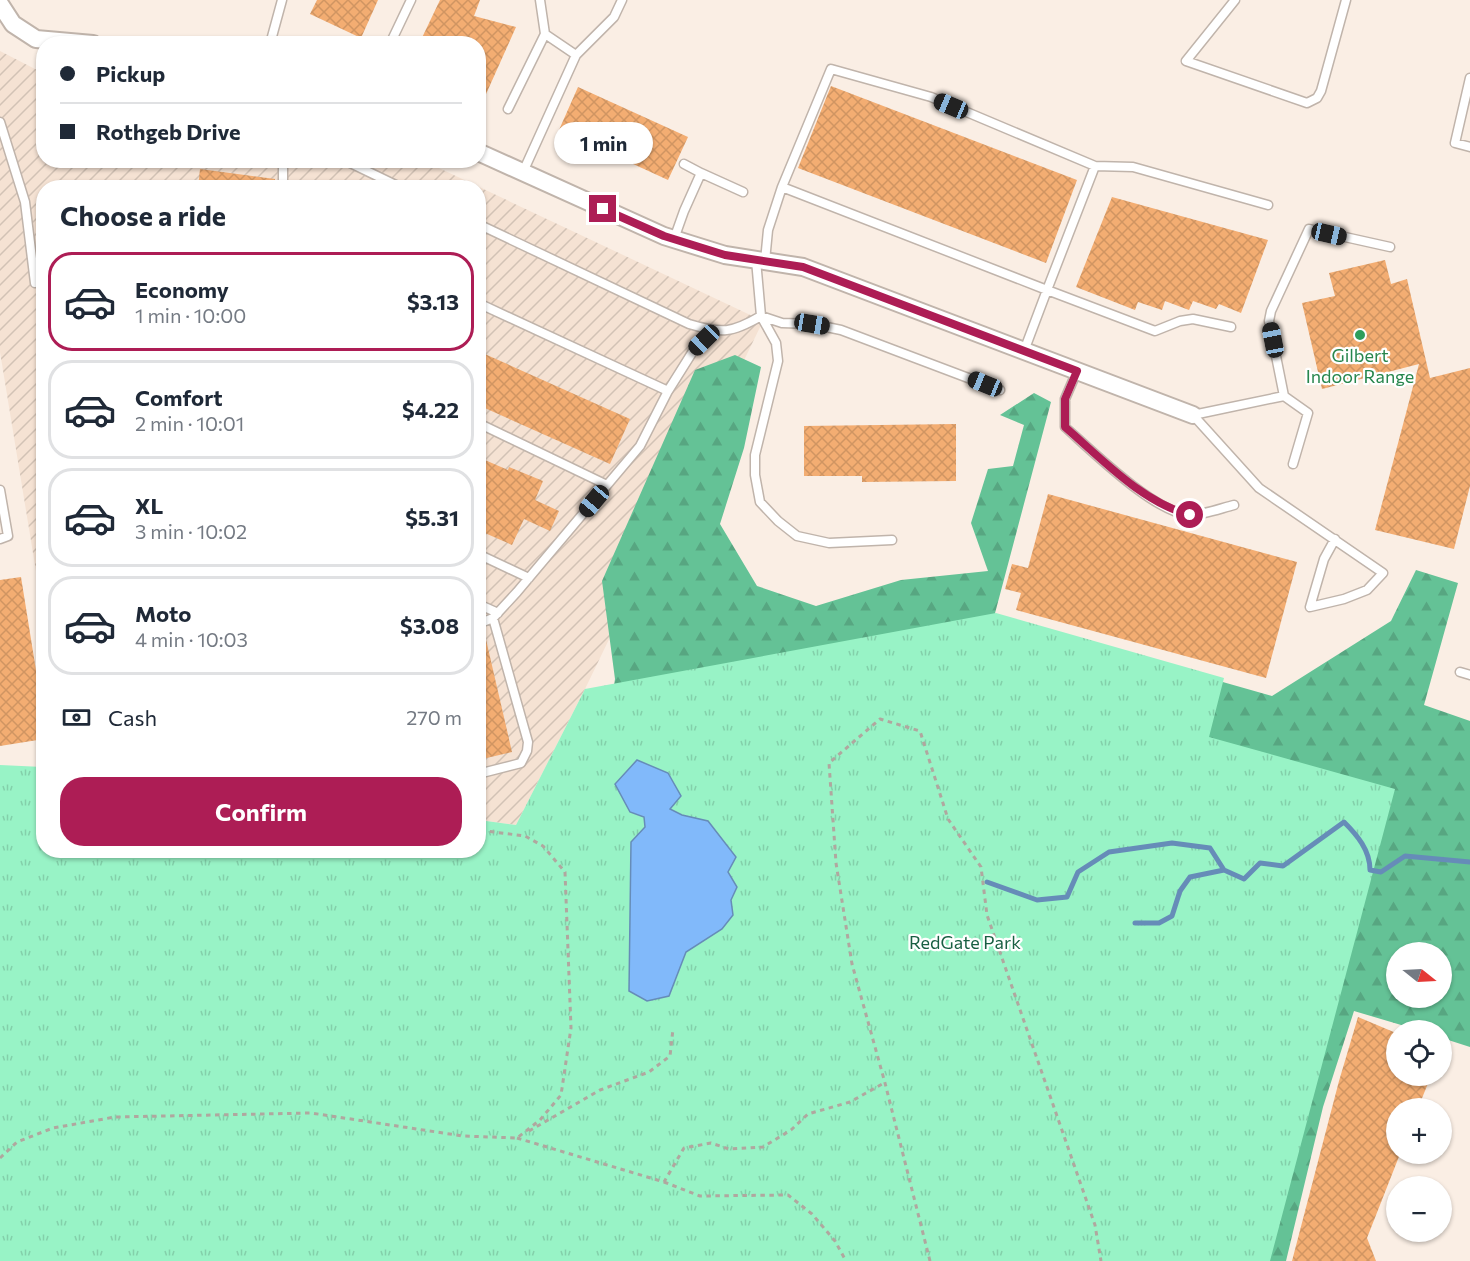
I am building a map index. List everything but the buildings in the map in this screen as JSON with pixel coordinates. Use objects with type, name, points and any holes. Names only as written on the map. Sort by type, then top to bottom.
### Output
[{"type":"street","points":[[2,14],[36,39]]},
{"type":"street","points":[[486,156],[674,239],[725,255],[803,267],[1193,415]]},
{"type":"lane","points":[[272,36],[282,0]]},
{"type":"lane","points":[[394,36],[411,0]]},
{"type":"lane","points":[[508,109],[545,34],[540,0]]},
{"type":"lane","points":[[523,172],[576,55],[614,17],[622,0]]},
{"type":"lane","points":[[1235,0],[1186,61],[1307,103],[1317,98],[1321,91],[1346,0]]},
{"type":"lane","points":[[545,34],[576,55]]},
{"type":"lane","points":[[892,540],[830,543],[796,536],[760,502],[755,476],[755,455],[778,361],[776,343],[761,315],[760,260],[782,186],[831,69],[931,97],[1095,166],[1133,167],[1268,206]]},
{"type":"lane","points":[[1470,78],[1455,143],[1470,147]]},
{"type":"lane","points":[[0,122],[25,202],[35,283]]},
{"type":"lane","points":[[684,164],[743,192]]},
{"type":"lane","points":[[1024,351],[1095,166]]},
{"type":"lane","points":[[361,168],[385,180]]},
{"type":"lane","points":[[674,239],[701,173]]},
{"type":"lane","points":[[782,186],[1155,331],[1180,321],[1193,319],[1231,327]]},
{"type":"lane","points":[[486,228],[689,324],[713,332],[741,328],[761,315]]},
{"type":"lane","points":[[1293,464],[1308,413],[1284,396],[1269,321],[1271,311],[1309,229],[1389,247]]},
{"type":"lane","points":[[486,307],[668,391]]},
{"type":"lane","points":[[761,315],[782,323],[812,324],[841,330],[1000,390]]},
{"type":"lane","points":[[486,620],[495,616],[529,578],[640,446],[668,391],[695,348],[713,332]]},
{"type":"lane","points":[[1077,371],[1065,399],[1065,427],[1110,466],[1148,496],[1171,510],[1190,515],[1234,505]]},
{"type":"lane","points":[[1193,415],[1284,396]]},
{"type":"lane","points":[[1193,415],[1259,488],[1335,539],[1383,573],[1367,590],[1344,599],[1310,607],[1324,558],[1335,539]]},
{"type":"lane","points":[[486,427],[608,485]]},
{"type":"lane","points":[[0,490],[4,538]]},
{"type":"lane","points":[[486,558],[529,578]]},
{"type":"lane","points":[[486,610],[495,616],[528,742],[527,751],[521,763],[486,772]]},
{"type":"lane","points":[[1460,672],[1470,675]]},
{"type":"path","points":[[930,1261],[852,964],[836,863],[829,763],[880,719],[920,731],[948,819],[981,867],[987,915],[1095,1224],[1101,1261]]},
{"type":"path","points":[[486,831],[525,836],[543,846],[565,872],[571,1028],[561,1095],[540,1120],[517,1138]]},
{"type":"path","points":[[517,1138],[600,1090],[649,1072],[670,1056],[673,1029]]},
{"type":"path","points":[[664,1182],[684,1148],[711,1143],[729,1149],[764,1147],[791,1130],[808,1114],[850,1102],[885,1083]]},
{"type":"path","points":[[0,1158],[17,1142],[53,1128],[115,1117],[312,1113],[463,1136],[517,1138],[664,1182],[700,1196],[788,1196],[812,1214],[835,1241],[846,1261]]},
{"type":"shaded area","points":[[0,51],[36,69],[36,168],[439,168],[464,180],[36,180],[36,571],[0,352]]},
{"type":"shaded area","points":[[486,190],[763,321],[585,689],[516,825],[486,821]]},
{"type":"green space","points":[[735,355],[761,367],[744,448],[720,524],[757,586],[816,606],[901,580],[988,571],[971,523],[988,469],[1013,466],[1024,425],[1000,415],[1034,393],[1051,402],[994,617],[1272,696],[1391,621],[1416,570],[1458,583],[1424,705],[1470,721],[1470,1047],[1452,1041],[1452,1020],[1386,1020],[1354,1011],[1323,1107],[1286,1261],[1240,1261],[607,730],[615,679],[602,581],[695,370]]},
{"type":"green space","name":"RedGate Park","points":[[996,613],[1224,678],[1209,737],[1395,789],[1270,1261],[0,1261],[0,765],[36,767],[36,858],[486,858],[486,821],[516,825],[585,689]]},
{"type":"water","points":[[637,760],[668,773],[681,796],[670,809],[682,815],[708,821],[736,857],[728,872],[737,887],[731,900],[733,915],[722,929],[686,952],[669,996],[647,1001],[629,991],[631,842],[645,827],[644,817],[630,812],[615,784]]},
{"type":"waterway","points":[[987,882],[1037,900],[1067,897],[1078,872],[1109,852],[1172,843],[1210,848],[1224,870],[1244,879],[1260,863],[1283,866],[1344,822],[1365,849],[1370,870],[1381,872],[1405,856],[1470,862]]},
{"type":"waterway","points":[[1135,923],[1159,923],[1172,916],[1180,891],[1190,877],[1224,870]]},
{"type":"place","name":"Gilbert Indoor Range","points":[[1360,335]]},
{"type":"route","points":[[603,209],[664,236],[725,255],[803,267],[1077,371],[1065,399],[1065,427],[1148,496],[1171,510],[1190,515]]}]
